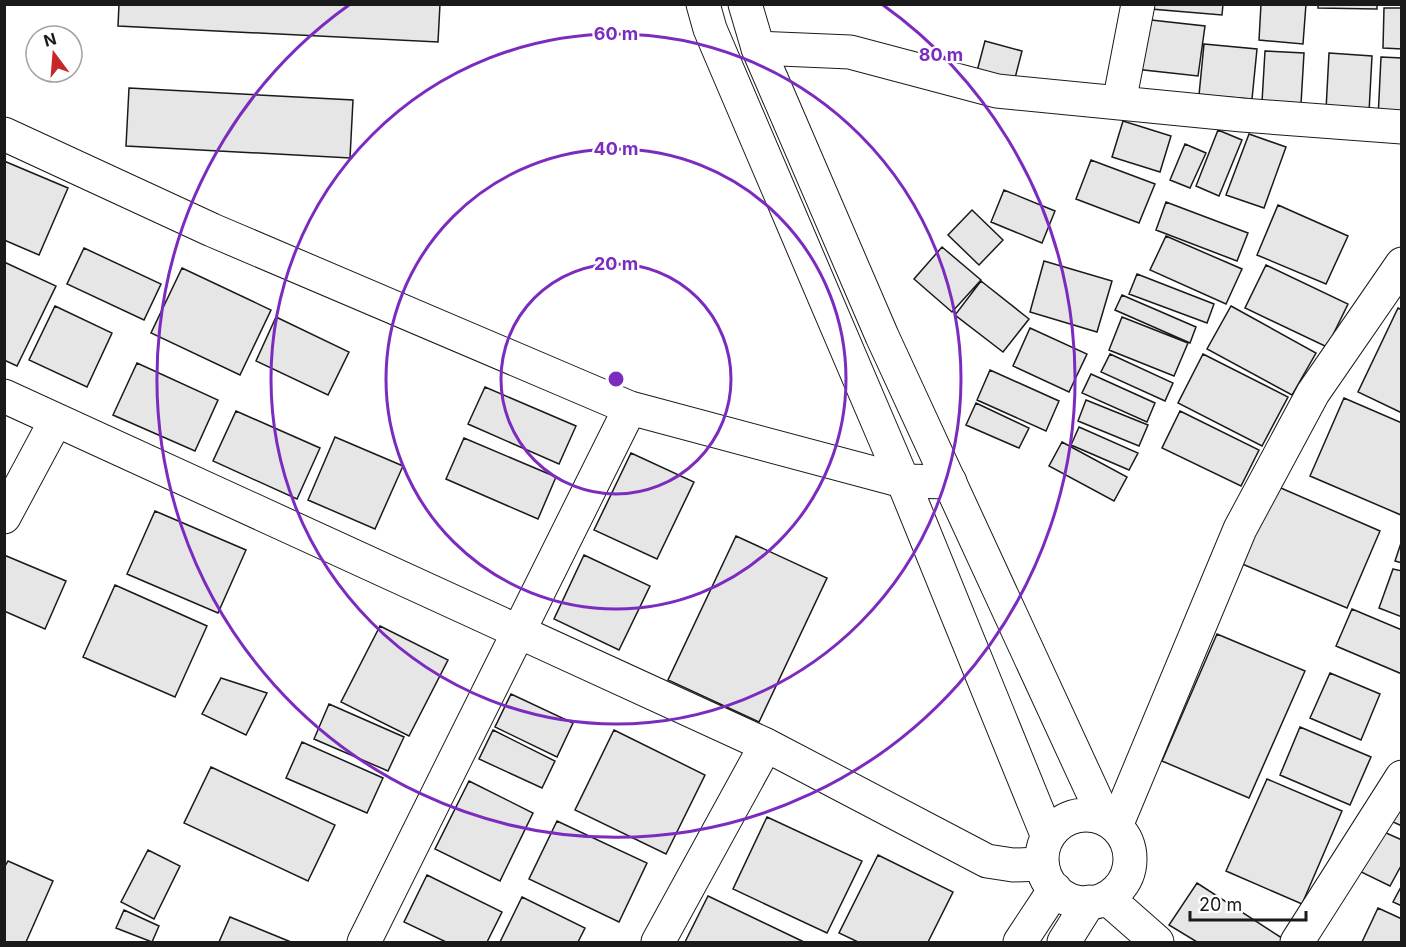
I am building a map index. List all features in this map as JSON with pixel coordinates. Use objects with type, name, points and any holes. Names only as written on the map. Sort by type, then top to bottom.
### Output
[{"type":"street","points":[[703,4],[714,40],[903,481],[1048,863],[1076,902],[1098,900],[1157,942]]},
{"type":"street","points":[[745,4],[759,48],[882,336],[1110,823],[1125,837],[1130,864],[1127,878],[1118,889],[1098,900],[1064,942]]},
{"type":"street","points":[[1119,102],[1138,4]]},
{"type":"street","points":[[759,48],[850,52],[997,91],[1242,115],[1401,127]]},
{"type":"street","points":[[4,134],[212,230],[630,408],[903,481],[950,482]]},
{"type":"street","points":[[1110,823],[1240,529],[1313,393],[1397,276]]},
{"type":"street","points":[[4,396],[766,745],[987,861],[1013,865],[1048,863]]},
{"type":"street","points":[[374,939],[519,631],[630,408]]},
{"type":"street","points":[[4,517],[56,420]]},
{"type":"street","points":[[658,942],[766,745]]},
{"type":"street","points":[[1297,942],[1401,777]]},
{"type":"street","points":[[1020,942],[1048,863],[1056,826],[1079,815],[1110,823]]},
{"type":"building","points":[[119,4],[440,4],[438,42],[118,26]]},
{"type":"building","points":[[1152,4],[1223,4],[1222,15],[1151,9]]},
{"type":"building","points":[[1261,4],[1306,4],[1303,44],[1259,40]]},
{"type":"building","points":[[1318,4],[1377,4],[1377,9],[1318,8]]},
{"type":"building","points":[[1384,8],[1402,8],[1402,49],[1383,48]]},
{"type":"building","points":[[1142,19],[1205,26],[1198,76],[1135,69]]},
{"type":"building","points":[[985,41],[1022,51],[1013,86],[976,75]]},
{"type":"building","points":[[1204,44],[1257,49],[1252,99],[1199,95]]},
{"type":"building","points":[[1265,51],[1304,53],[1301,104],[1262,102]]},
{"type":"building","points":[[1329,53],[1372,56],[1369,112],[1326,110]]},
{"type":"building","points":[[1381,57],[1402,58],[1402,120],[1378,119]]},
{"type":"building","points":[[129,88],[353,100],[350,158],[126,146]]},
{"type":"building","points":[[1123,121],[1171,136],[1160,172],[1112,157]]},
{"type":"building","points":[[1218,130],[1242,140],[1219,196],[1196,186]]},
{"type":"building","points":[[1249,134],[1286,147],[1264,208],[1226,195]]},
{"type":"building","points":[[1185,144],[1206,153],[1190,188],[1170,180]]},
{"type":"building","points":[[1091,160],[1155,184],[1139,223],[1076,199]]},
{"type":"building","points":[[4,161],[68,188],[39,255],[4,240]]},
{"type":"building","points":[[1004,190],[1055,211],[1042,243],[991,222]]},
{"type":"building","points":[[1166,202],[1248,233],[1237,261],[1156,230]]},
{"type":"building","points":[[1278,205],[1348,236],[1326,284],[1257,255]]},
{"type":"building","points":[[972,210],[1003,240],[979,265],[948,235]]},
{"type":"building","points":[[1166,236],[1242,269],[1226,304],[1150,270]]},
{"type":"building","points":[[942,247],[981,280],[952,312],[914,279]]},
{"type":"building","points":[[84,248],[161,284],[144,320],[67,284]]},
{"type":"building","points":[[1044,261],[1112,281],[1097,332],[1030,312]]},
{"type":"building","points":[[4,262],[56,286],[17,366],[4,360]]},
{"type":"building","points":[[1266,265],[1348,304],[1327,347],[1245,308]]},
{"type":"building","points":[[182,268],[271,310],[240,375],[151,333]]},
{"type":"building","points":[[1137,274],[1214,304],[1207,323],[1129,294]]},
{"type":"building","points":[[981,281],[1029,319],[1003,352],[955,315]]},
{"type":"building","points":[[1122,295],[1196,327],[1190,343],[1115,310]]},
{"type":"building","points":[[55,306],[112,333],[87,387],[29,360]]},
{"type":"building","points":[[1231,306],[1316,353],[1292,395],[1207,349]]},
{"type":"building","points":[[1398,308],[1402,310],[1402,413],[1358,392]]},
{"type":"building","points":[[276,317],[349,352],[328,395],[256,361]]},
{"type":"building","points":[[1122,317],[1188,343],[1174,376],[1109,350]]},
{"type":"building","points":[[1030,328],[1087,354],[1069,392],[1013,366]]},
{"type":"building","points":[[1110,354],[1173,383],[1165,401],[1101,372]]},
{"type":"building","points":[[1203,354],[1288,397],[1262,446],[1178,403]]},
{"type":"building","points":[[137,363],[218,400],[195,451],[113,415]]},
{"type":"building","points":[[990,370],[1059,401],[1046,431],[977,400]]},
{"type":"building","points":[[1091,374],[1155,403],[1147,422],[1082,393]]},
{"type":"building","points":[[485,387],[576,426],[559,464],[468,424]]},
{"type":"building","points":[[1344,398],[1402,423],[1401,515],[1310,476]]},
{"type":"building","points":[[1086,400],[1148,425],[1139,446],[1078,421]]},
{"type":"building","points":[[976,403],[1029,428],[1019,448],[966,425]]},
{"type":"building","points":[[236,411],[320,448],[297,499],[213,461]]},
{"type":"building","points":[[1180,411],[1259,450],[1241,486],[1162,448]]},
{"type":"building","points":[[1079,427],[1138,453],[1129,470],[1071,445]]},
{"type":"building","points":[[335,437],[403,466],[375,529],[308,500]]},
{"type":"building","points":[[464,438],[556,477],[538,519],[446,479]]},
{"type":"building","points":[[1062,442],[1127,477],[1114,501],[1049,466]]},
{"type":"building","points":[[631,453],[694,482],[657,559],[594,530]]},
{"type":"building","points":[[1274,485],[1380,531],[1347,608],[1240,563]]},
{"type":"building","points":[[155,511],[246,550],[218,613],[127,574]]},
{"type":"building","points":[[736,536],[827,578],[759,722],[668,680]]},
{"type":"building","points":[[1402,540],[1402,563],[1395,561]]},
{"type":"building","points":[[4,555],[66,581],[45,629],[4,611]]},
{"type":"building","points":[[584,555],[650,586],[619,650],[554,619]]},
{"type":"building","points":[[1393,569],[1402,571],[1402,617],[1379,608]]},
{"type":"building","points":[[115,585],[207,626],[175,697],[83,657]]},
{"type":"building","points":[[1352,609],[1402,630],[1402,674],[1336,646]]},
{"type":"building","points":[[380,626],[448,660],[409,736],[341,702]]},
{"type":"building","points":[[1217,634],[1305,671],[1249,798],[1162,761]]},
{"type":"building","points":[[1330,673],[1380,694],[1361,740],[1310,718]]},
{"type":"building","points":[[221,678],[267,693],[246,735],[202,714]]},
{"type":"building","points":[[511,694],[573,723],[557,757],[495,727]]},
{"type":"building","points":[[329,704],[404,737],[388,771],[314,739]]},
{"type":"building","points":[[1300,727],[1371,757],[1350,805],[1280,775]]},
{"type":"building","points":[[493,730],[555,761],[542,788],[479,759]]},
{"type":"building","points":[[614,730],[705,775],[666,854],[575,810]]},
{"type":"building","points":[[302,742],[383,778],[367,813],[286,778]]},
{"type":"building","points":[[211,767],[335,825],[308,881],[184,823]]},
{"type":"building","points":[[1267,779],[1342,811],[1302,904],[1226,871]]},
{"type":"building","points":[[469,781],[533,813],[500,881],[435,849]]},
{"type":"building","points":[[1402,805],[1402,826],[1393,822]]},
{"type":"building","points":[[767,817],[862,861],[827,933],[733,889]]},
{"type":"building","points":[[557,821],[647,863],[619,922],[529,879]]},
{"type":"building","points":[[1375,828],[1402,840],[1402,864],[1390,886],[1355,869]]},
{"type":"building","points":[[148,850],[180,866],[154,919],[121,902]]},
{"type":"building","points":[[878,855],[953,892],[928,942],[858,942],[839,933]]},
{"type":"building","points":[[8,861],[53,881],[26,942],[4,942],[4,868]]},
{"type":"building","points":[[427,875],[502,912],[487,942],[446,942],[404,922]]},
{"type":"building","points":[[1197,883],[1285,940],[1283,942],[1197,942],[1169,925]]},
{"type":"building","points":[[1402,885],[1402,906],[1393,902]]},
{"type":"building","points":[[708,896],[804,942],[685,942]]},
{"type":"building","points":[[522,897],[585,928],[578,942],[500,942]]},
{"type":"building","points":[[1378,908],[1402,919],[1402,942],[1362,942]]},
{"type":"building","points":[[124,910],[159,926],[152,942],[116,928]]},
{"type":"building","points":[[230,917],[291,942],[219,942]]}]
